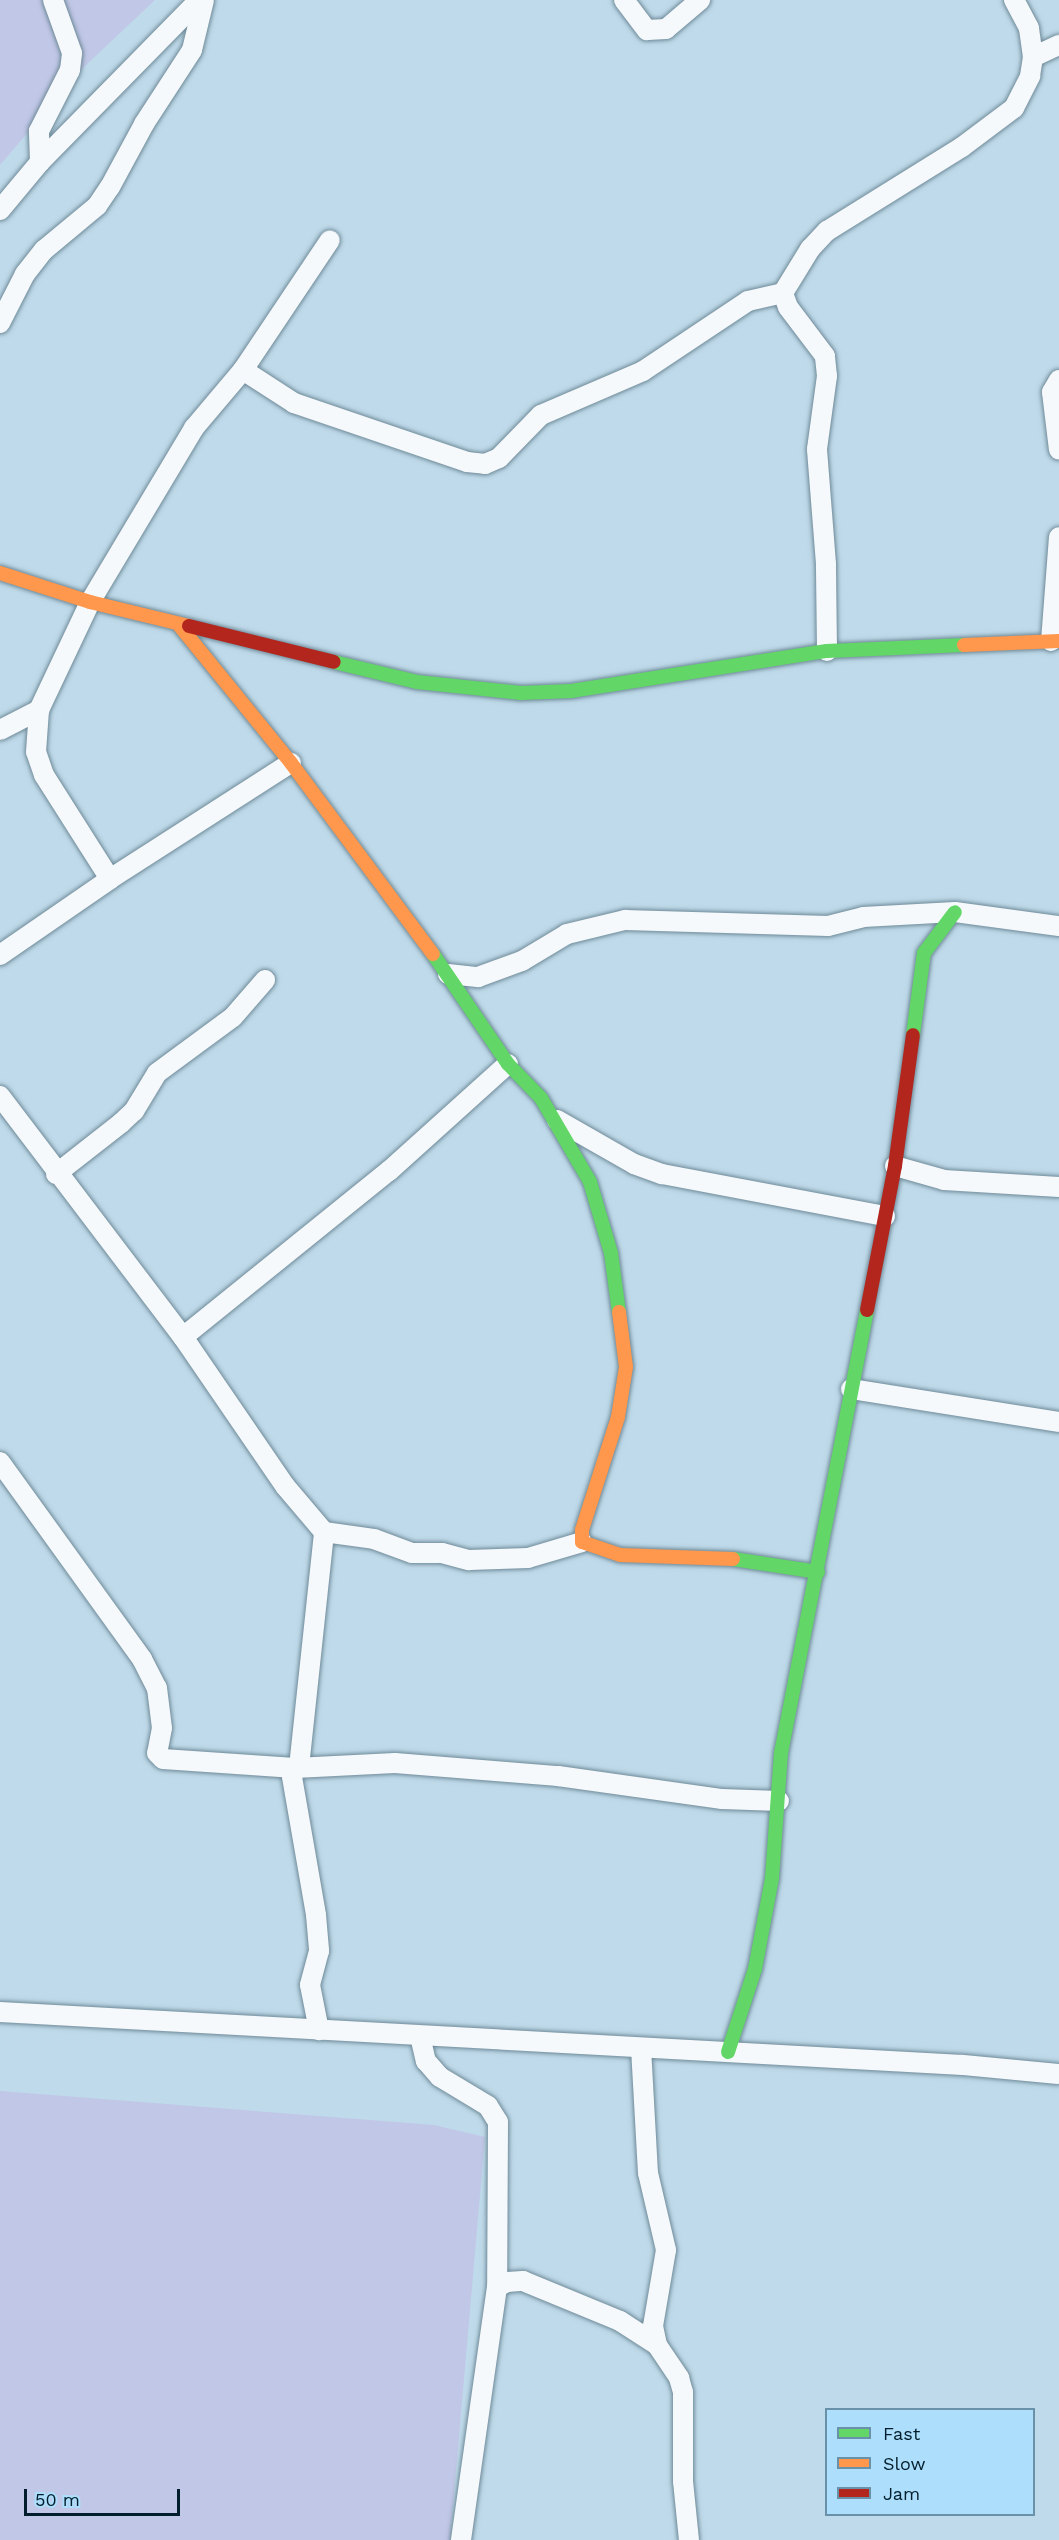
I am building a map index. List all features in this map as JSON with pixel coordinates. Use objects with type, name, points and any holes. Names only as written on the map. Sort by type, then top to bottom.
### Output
[{"type":"street","points":[[40,162],[39,131],[70,70],[72,53],[53,0]]},
{"type":"street","points":[[0,210],[40,162],[199,0]]},
{"type":"street","points":[[0,323],[25,274],[44,250],[97,206],[110,187],[144,124],[192,50],[204,0]]},
{"type":"street","points":[[624,0],[648,30],[666,29],[700,0]]},
{"type":"street","points":[[243,370],[294,403],[467,462],[485,464],[499,458],[541,416],[643,371],[748,301],[783,293],[810,249],[826,231],[962,147],[1014,108],[1030,76],[1034,57],[1029,28],[1014,0]]},
{"type":"street","points":[[1034,57],[1059,45]]},
{"type":"street","points":[[110,879],[44,775],[36,752],[39,710],[90,602],[194,428],[243,370],[330,240]]},
{"type":"street","points":[[783,293],[788,307],[825,356],[827,376],[817,449],[826,564],[827,651]]},
{"type":"street","points":[[1059,380],[1052,392],[1059,450]]},
{"type":"street","points":[[0,573],[90,602],[417,682],[520,693],[571,691],[827,651],[1055,641],[1059,537]]},
{"type":"street","points":[[179,625],[291,763],[448,974],[508,1064],[557,1120],[590,1182],[607,1234],[626,1367],[618,1417],[582,1530],[582,1542]]},
{"type":"street","points":[[0,730],[39,710]]},
{"type":"street","points":[[0,955],[110,879],[291,763]]},
{"type":"street","points":[[448,974],[478,977],[522,961],[567,934],[625,920],[828,926],[863,917],[955,912],[1059,926]]},
{"type":"street","points":[[728,2052],[755,1969],[772,1878],[781,1752],[818,1572],[895,1166],[924,953],[955,912]]},
{"type":"street","points":[[56,1174],[122,1123],[163,1068],[226,1023],[265,980]]},
{"type":"street","points":[[183,1337],[389,1171],[508,1064]]},
{"type":"street","points":[[0,1096],[56,1174],[183,1337],[285,1486],[324,1532],[374,1539],[412,1553],[442,1553],[469,1560],[528,1557],[582,1542],[620,1555],[735,1559],[818,1572]]},
{"type":"street","points":[[557,1120],[634,1164],[662,1174],[885,1216]]},
{"type":"street","points":[[895,1166],[944,1180],[1059,1187]]},
{"type":"street","points":[[851,1389],[1059,1422]]},
{"type":"street","points":[[0,1462],[73,1560],[152,1678],[161,1710],[156,1753],[163,1759],[297,1767],[395,1763],[558,1776],[722,1799],[779,1801]]},
{"type":"street","points":[[320,2030],[310,1985],[319,1951],[316,1915],[292,1777],[297,1767],[324,1532]]},
{"type":"street","points":[[0,2012],[728,2052],[1059,2074]]},
{"type":"street","points":[[420,2036],[426,2061],[440,2077],[488,2106],[498,2122],[496,2287],[461,2540]]},
{"type":"street","points":[[641,2048],[648,2173],[666,2250],[653,2326],[657,2345],[684,2392],[683,2481],[689,2540]]},
{"type":"street","points":[[496,2287],[507,2282],[523,2281],[620,2321],[657,2345]]},
{"type":"shaded area","points":[[0,0],[155,0],[85,66],[0,165]]},
{"type":"shaded area","points":[[0,2091],[434,2125],[485,2137],[450,2540],[0,2540]]},
{"type":"traffic: fast","points":[[334,662],[417,682],[521,693],[571,691],[827,651],[964,645]]},
{"type":"traffic: fast","points":[[913,1035],[924,953],[955,912]]},
{"type":"traffic: fast","points":[[433,954],[508,1064],[541,1098],[590,1182],[611,1253],[619,1312]]},
{"type":"traffic: fast","points":[[728,2052],[755,1969],[772,1878],[781,1753],[867,1310]]},
{"type":"traffic: fast","points":[[733,1559],[818,1572]]},
{"type":"traffic: slow","points":[[0,573],[90,602],[189,626]]},
{"type":"traffic: slow","points":[[179,625],[291,763],[433,954]]},
{"type":"traffic: slow","points":[[964,645],[1059,641]]},
{"type":"traffic: slow","points":[[619,1312],[626,1367],[618,1417],[582,1530],[582,1542],[620,1555],[733,1559]]},
{"type":"traffic: jam","points":[[189,626],[334,662]]},
{"type":"traffic: jam","points":[[867,1310],[895,1166],[913,1035]]}]
